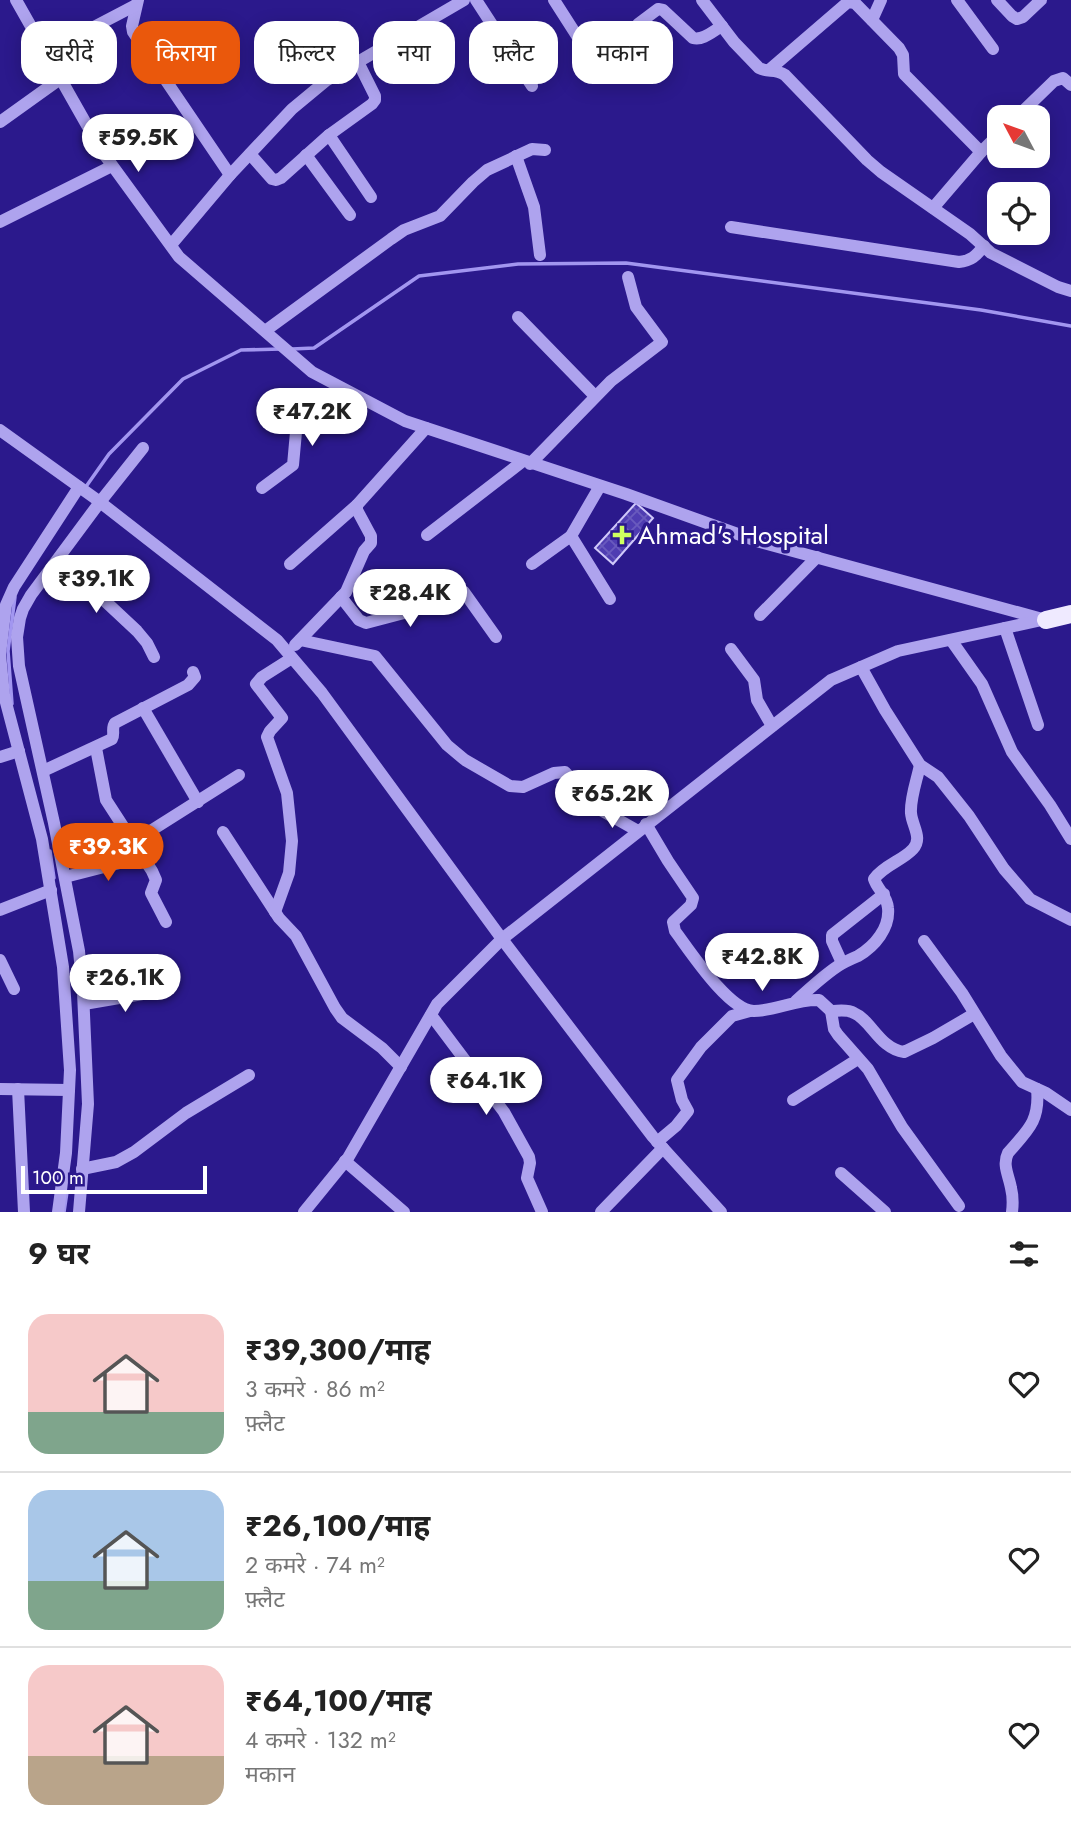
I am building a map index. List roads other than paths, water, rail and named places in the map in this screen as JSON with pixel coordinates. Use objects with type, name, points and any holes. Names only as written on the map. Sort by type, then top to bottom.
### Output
[{"type":"main road","points":[[1046,620],[1071,614]]},
{"type":"street","points":[[16,0],[28,21]]},
{"type":"street","points":[[359,61],[464,0]]},
{"type":"street","points":[[476,0],[532,86]]},
{"type":"street","points":[[554,0],[572,28]]},
{"type":"street","points":[[702,0],[734,42],[759,68],[780,71],[785,75],[881,172],[1000,258],[1071,291]]},
{"type":"street","points":[[872,20],[881,0]]},
{"type":"street","points":[[957,0],[993,48]]},
{"type":"street","points":[[997,0],[1017,19],[1023,17],[1041,0]]},
{"type":"street","points":[[769,70],[846,1],[855,3],[903,55],[904,74],[981,152]]},
{"type":"street","points":[[104,21],[137,3]]},
{"type":"street","points":[[137,3],[133,32],[230,175]]},
{"type":"street","points":[[642,21],[658,9],[663,10],[696,40],[722,26]]},
{"type":"street","points":[[250,154],[272,179],[281,178],[329,135],[375,100],[359,64]]},
{"type":"street","points":[[1029,105],[1054,81],[1063,78],[1071,85]]},
{"type":"street","points":[[0,122],[53,84]]},
{"type":"street","points":[[63,84],[101,150],[179,257],[312,372],[405,421],[760,542],[1046,620]]},
{"type":"street","points":[[171,245],[230,175],[292,109],[322,84]]},
{"type":"street","points":[[329,135],[371,197]]},
{"type":"street","points":[[933,208],[987,146]]},
{"type":"street","points":[[269,335],[391,239],[404,230],[440,216],[481,174],[531,149],[545,149]]},
{"type":"street","points":[[306,155],[350,215]]},
{"type":"street","points":[[516,156],[534,207],[540,256]]},
{"type":"street","points":[[0,222],[112,166]]},
{"type":"street","points":[[732,228],[958,262],[973,259],[984,246]]},
{"type":"street","points":[[427,535],[526,462],[617,376],[662,342],[636,307],[628,277]]},
{"type":"street","points":[[518,317],[595,396]]},
{"type":"street","points":[[262,488],[293,465],[296,432],[302,423],[364,400]]},
{"type":"street","points":[[290,564],[357,505],[426,428]]},
{"type":"street","points":[[1,433],[98,500],[277,640],[323,693],[502,939],[660,1145],[720,1212]]},
{"type":"street","points":[[79,1212],[88,1104],[79,951],[19,666],[17,637],[23,609],[98,500],[143,448]]},
{"type":"street","points":[[533,564],[571,536],[600,486]]},
{"type":"street","points":[[58,1212],[66,1153],[69,1090],[64,975],[42,839],[1,676],[0,654],[2,613],[14,587],[80,488]]},
{"type":"street","points":[[275,912],[289,873],[292,841],[287,793],[267,737],[282,718],[256,684],[290,655],[300,640],[349,586],[372,539],[357,505]]},
{"type":"street","points":[[571,536],[610,599]]},
{"type":"street","points":[[760,615],[817,557]]},
{"type":"street","points":[[59,558],[138,631],[154,657]]},
{"type":"street","points":[[341,597],[359,620],[366,624],[404,614],[460,589],[496,637]]},
{"type":"street","points":[[304,1212],[345,1161],[438,1004],[502,939],[642,827],[831,680],[898,652],[1046,620]]},
{"type":"street","points":[[1005,628],[1038,725]]},
{"type":"street","points":[[300,640],[375,656],[447,745],[465,760],[510,786],[523,787],[554,773],[565,772],[599,808],[642,827],[693,898],[691,905],[673,922],[675,931],[714,982],[735,1004],[751,1011]]},
{"type":"street","points":[[951,640],[982,684],[1012,752],[1071,839]]},
{"type":"street","points":[[731,649],[754,680],[757,700],[772,726]]},
{"type":"street","points":[[861,667],[920,765],[938,777],[969,816],[1004,869],[1030,899],[1071,920]]},
{"type":"street","points":[[43,771],[112,739],[115,723],[188,685],[195,677],[193,672]]},
{"type":"street","points":[[143,708],[198,802]]},
{"type":"street","points":[[96,748],[106,800],[156,880],[151,893],[166,922]]},
{"type":"street","points":[[0,757],[19,751]]},
{"type":"street","points":[[796,1001],[842,963],[867,951],[884,929],[888,908],[884,894],[874,878],[911,852],[917,844],[918,838],[911,813],[920,765]]},
{"type":"street","points":[[132,842],[239,775]]},
{"type":"street","points":[[223,832],[275,912],[296,936],[342,1018],[382,1048],[401,1067]]},
{"type":"street","points":[[65,877],[143,857]]},
{"type":"street","points":[[0,910],[51,890]]},
{"type":"street","points":[[842,963],[832,936],[884,894]]},
{"type":"street","points":[[924,941],[1001,1056],[1022,1082],[1046,1093],[1071,1110]]},
{"type":"street","points":[[0,960],[14,989]]},
{"type":"street","points":[[84,1004],[160,991]]},
{"type":"street","points":[[601,1212],[688,1111],[677,1080],[701,1047],[732,1016],[796,1001],[819,1000],[831,1011],[834,1029],[838,1035],[868,1069],[902,1127],[959,1206]]},
{"type":"street","points":[[831,1011],[855,1013],[895,1050],[904,1052],[974,1014]]},
{"type":"street","points":[[431,1015],[504,1112],[524,1147],[530,1163],[527,1178],[542,1212]]},
{"type":"street","points":[[793,1100],[858,1059]]},
{"type":"street","points":[[82,1169],[116,1162],[134,1152],[186,1113],[249,1075]]},
{"type":"street","points":[[0,1089],[69,1090]]},
{"type":"street","points":[[18,1089],[24,1212]]},
{"type":"street","points":[[1012,1212],[1011,1185],[1005,1158],[1033,1121],[1037,1111],[1037,1089]]},
{"type":"street","points":[[345,1161],[404,1212]]},
{"type":"street","points":[[841,1172],[885,1212]]},
{"type":"waterway","points":[[292,349],[314,348],[419,276],[518,264],[626,263],[981,310],[1071,326]]},
{"type":"waterway","points":[[85,488],[109,454],[183,379],[241,350],[281,349]]},
{"type":"waterway","points":[[12,704],[8,651],[15,597]]},
{"type":"waterway","points":[[50,851],[54,878]]},
{"type":"waterway","points":[[64,1212],[67,1192]]},
{"type":"place","name":"Ahmad's Hospital","points":[[622,535]]}]
